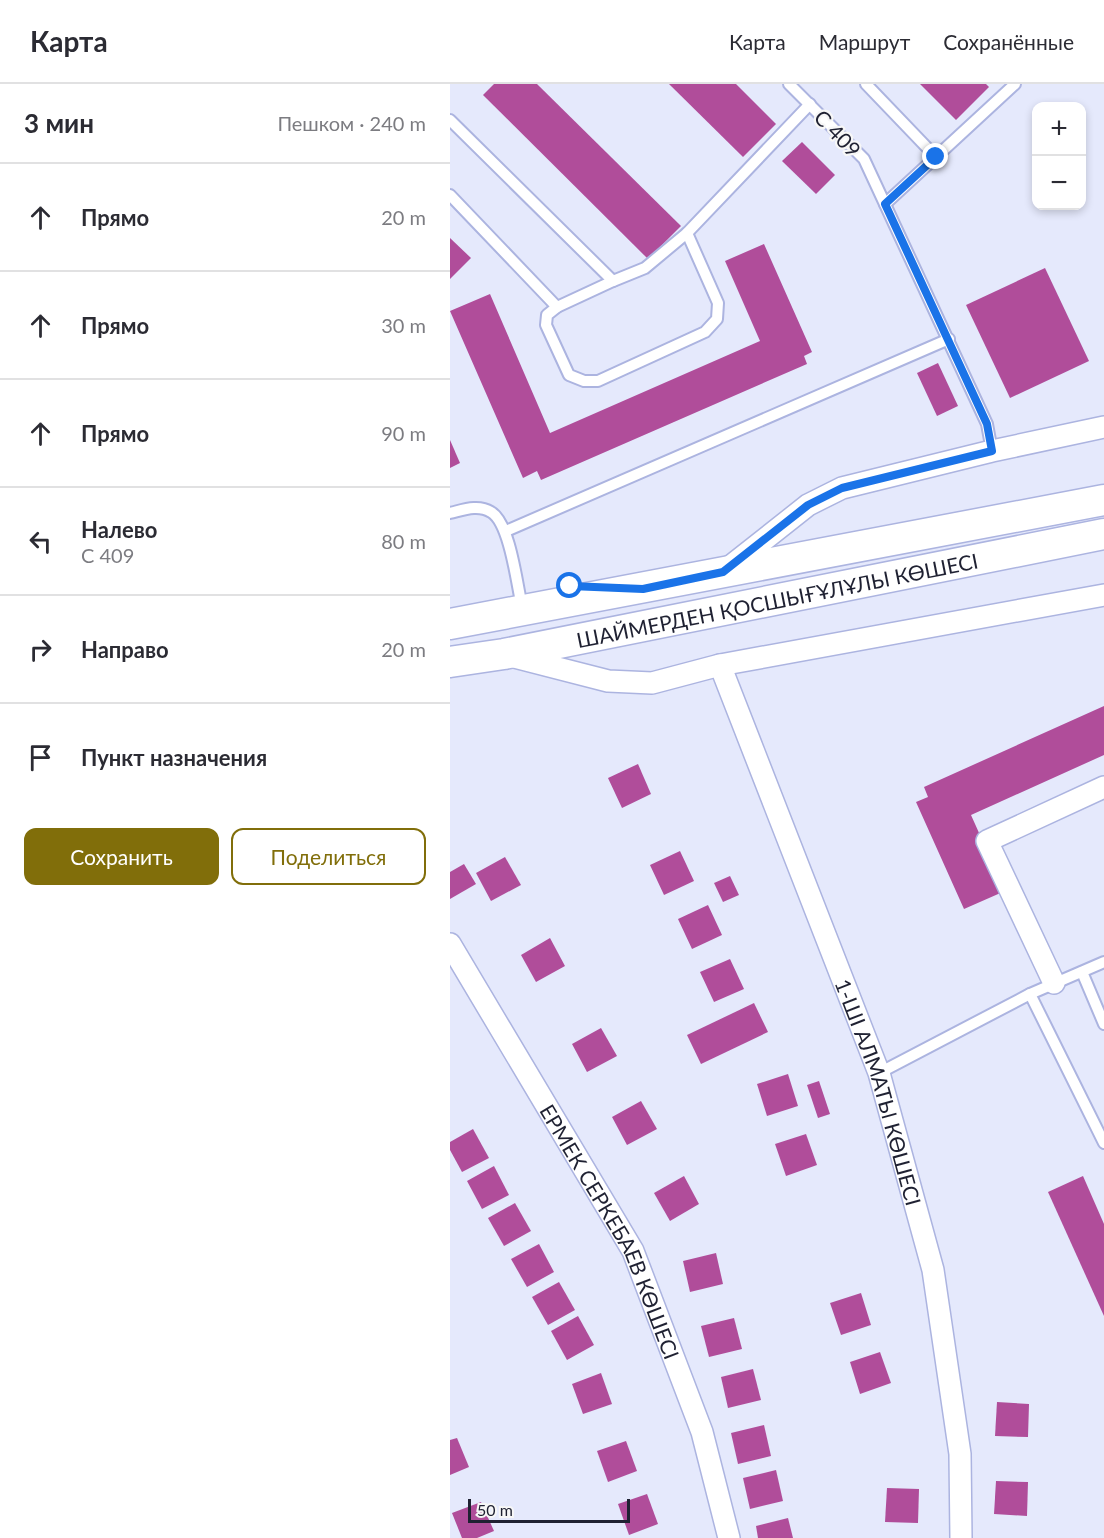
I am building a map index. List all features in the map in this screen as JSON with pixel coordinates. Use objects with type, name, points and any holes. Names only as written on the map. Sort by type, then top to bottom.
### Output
[{"type":"main road","name":"ШАЙМЕРДЕН ҚОСШЫҒҰЛҰЛЫ КӨШЕСІ","points":[[450,624],[521,603],[643,589],[1104,500]]},
{"type":"main road","name":"ШАЙМЕРДЕН ҚОСШЫҒҰЛҰЛЫ КӨШЕСІ","points":[[450,663],[1104,534]]},
{"type":"main road","points":[[450,605],[521,603]]},
{"type":"street","points":[[723,572],[808,505],[842,488],[992,451],[1104,427]]},
{"type":"street","points":[[504,654],[608,681],[652,683],[720,665],[1104,595]]},
{"type":"street","name":"1-ШІ АЛМАТЫ КӨШЕСІ","points":[[720,665],[879,1072],[933,1270],[960,1454],[961,1538]]},
{"type":"street","points":[[1054,983],[987,841],[1104,787]]},
{"type":"street","name":"ЕРМЕК СЕРКЕБАЕВ КӨШЕСІ","points":[[450,944],[633,1251],[702,1432],[729,1538]]},
{"type":"lane","name":"С 409","points":[[789,84],[864,159],[987,424],[992,451]]},
{"type":"lane","points":[[866,84],[936,157]]},
{"type":"lane","points":[[885,204],[1015,84]]},
{"type":"lane","points":[[687,232],[718,303],[717,319],[705,332],[598,381],[584,381],[569,375],[546,325],[548,315],[557,308],[645,268],[687,232],[810,104]]},
{"type":"lane","points":[[450,120],[613,281]]},
{"type":"lane","points":[[450,195],[557,308]]},
{"type":"lane","points":[[506,531],[949,339]]},
{"type":"lane","points":[[450,513],[472,507],[492,512],[506,531],[521,603]]},
{"type":"lane","points":[[879,1072],[1030,994],[1104,962]]},
{"type":"lane","points":[[1082,972],[1104,1024]]},
{"type":"lane","points":[[1030,994],[1104,1143]]},
{"type":"building","points":[[494,84],[537,84],[681,226],[648,259],[483,95]]},
{"type":"building","points":[[669,84],[736,84],[776,124],[743,157]]},
{"type":"building","points":[[920,84],[986,84],[989,87],[956,120]]},
{"type":"building","points":[[802,142],[835,175],[816,194],[782,161]]},
{"type":"building","points":[[450,238],[471,258],[450,279]]},
{"type":"building","points":[[764,244],[812,352],[804,356],[807,364],[541,480],[537,471],[523,478],[450,311],[490,294],[550,433],[760,341],[725,261]]},
{"type":"building","points":[[1045,268],[1089,361],[1010,398],[966,305]]},
{"type":"building","points":[[938,363],[958,406],[937,416],[917,373]]},
{"type":"building","points":[[450,440],[460,463],[450,468]]},
{"type":"building","points":[[1104,706],[1104,755],[971,815],[1005,891],[964,909],[916,802],[928,797],[924,787]]},
{"type":"building","points":[[638,764],[651,794],[622,808],[608,778]]},
{"type":"building","points":[[680,851],[694,881],[664,895],[650,865]]},
{"type":"building","points":[[505,857],[521,885],[491,901],[476,873]]},
{"type":"building","points":[[464,864],[476,884],[450,899],[450,872]]},
{"type":"building","points":[[730,876],[739,895],[723,902],[714,883]]},
{"type":"building","points":[[708,905],[722,935],[692,949],[678,919]]},
{"type":"building","points":[[550,938],[565,966],[536,982],[521,955]]},
{"type":"building","points":[[730,959],[744,989],[714,1002],[700,972]]},
{"type":"building","points":[[754,1003],[768,1032],[701,1064],[687,1035]]},
{"type":"building","points":[[601,1028],[617,1056],[587,1072],[572,1044]]},
{"type":"building","points":[[788,1074],[798,1106],[767,1116],[757,1084]]},
{"type":"building","points":[[819,1081],[830,1114],[818,1118],[807,1085]]},
{"type":"building","points":[[641,1101],[657,1129],[627,1145],[612,1117]]},
{"type":"building","points":[[473,1129],[489,1158],[462,1172],[450,1150],[450,1142]]},
{"type":"building","points":[[806,1134],[817,1165],[786,1176],[775,1144]]},
{"type":"building","points":[[494,1166],[509,1195],[482,1209],[467,1181]]},
{"type":"building","points":[[684,1176],[699,1204],[670,1221],[654,1193]]},
{"type":"building","points":[[1083,1176],[1104,1224],[1104,1316],[1048,1192]]},
{"type":"building","points":[[515,1203],[531,1231],[504,1246],[488,1218]]},
{"type":"building","points":[[539,1244],[554,1272],[527,1287],[511,1259]]},
{"type":"building","points":[[716,1253],[723,1284],[690,1292],[683,1261]]},
{"type":"building","points":[[559,1282],[575,1310],[548,1325],[532,1297]]},
{"type":"building","points":[[861,1293],[871,1325],[841,1335],[830,1303]]},
{"type":"building","points":[[578,1316],[594,1345],[567,1360],[551,1331]]},
{"type":"building","points":[[734,1318],[742,1349],[709,1357],[701,1326]]},
{"type":"building","points":[[880,1352],[891,1383],[860,1394],[850,1362]]},
{"type":"building","points":[[753,1369],[761,1400],[728,1408],[721,1377]]},
{"type":"building","points":[[601,1373],[612,1404],[583,1414],[572,1384]]},
{"type":"building","points":[[997,1402],[1029,1404],[1028,1437],[995,1436]]},
{"type":"building","points":[[764,1425],[771,1456],[738,1464],[731,1433]]},
{"type":"building","points":[[457,1438],[469,1467],[450,1475],[450,1440]]},
{"type":"building","points":[[626,1441],[637,1471],[608,1482],[597,1451]]},
{"type":"building","points":[[776,1470],[783,1501],[750,1509],[743,1478]]},
{"type":"building","points":[[996,1481],[1028,1482],[1027,1516],[994,1514]]},
{"type":"building","points":[[887,1488],[919,1489],[918,1523],[885,1522]]},
{"type":"building","points":[[647,1494],[658,1524],[629,1535],[618,1504]]},
{"type":"building","points":[[481,1502],[494,1531],[477,1538],[462,1538],[452,1513]]},
{"type":"building","points":[[788,1518],[793,1538],[758,1538],[756,1526]]},
{"type":"route","points":[[570,586],[643,589],[723,572],[808,505],[842,488],[992,451],[987,424],[885,204],[936,157]]}]
